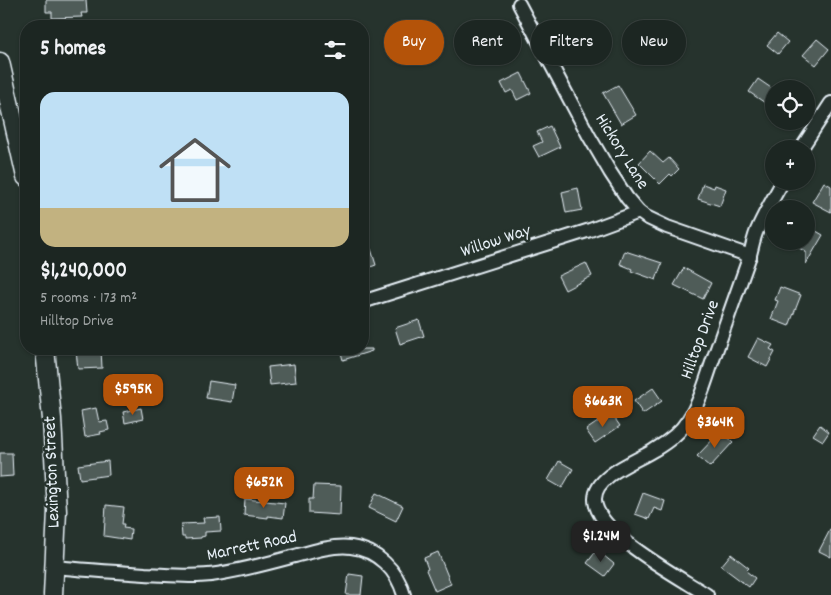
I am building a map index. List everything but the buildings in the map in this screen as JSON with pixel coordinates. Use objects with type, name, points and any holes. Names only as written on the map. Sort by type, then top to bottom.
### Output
[{"type":"street","name":"Hickory Lane","points":[[519,4],[593,142],[628,198],[639,212],[667,227],[750,256]]},
{"type":"street","points":[[0,62],[6,116],[20,159]]},
{"type":"street","points":[[807,140],[831,103]]},
{"type":"street","name":"Hilltop Drive","points":[[707,595],[645,555],[612,530],[597,511],[596,491],[602,483],[618,470],[654,450],[679,431],[688,420],[696,404],[750,256],[757,230],[778,190]]},
{"type":"street","name":"Willow Way","points":[[369,300],[598,227],[639,212]]},
{"type":"street","name":"Lexington Street","points":[[46,355],[52,419],[57,511],[53,595]]},
{"type":"street","name":"Marrett Road","points":[[54,567],[170,575],[216,575],[247,569],[308,552],[351,547],[369,552],[384,561],[395,574],[404,595]]}]
